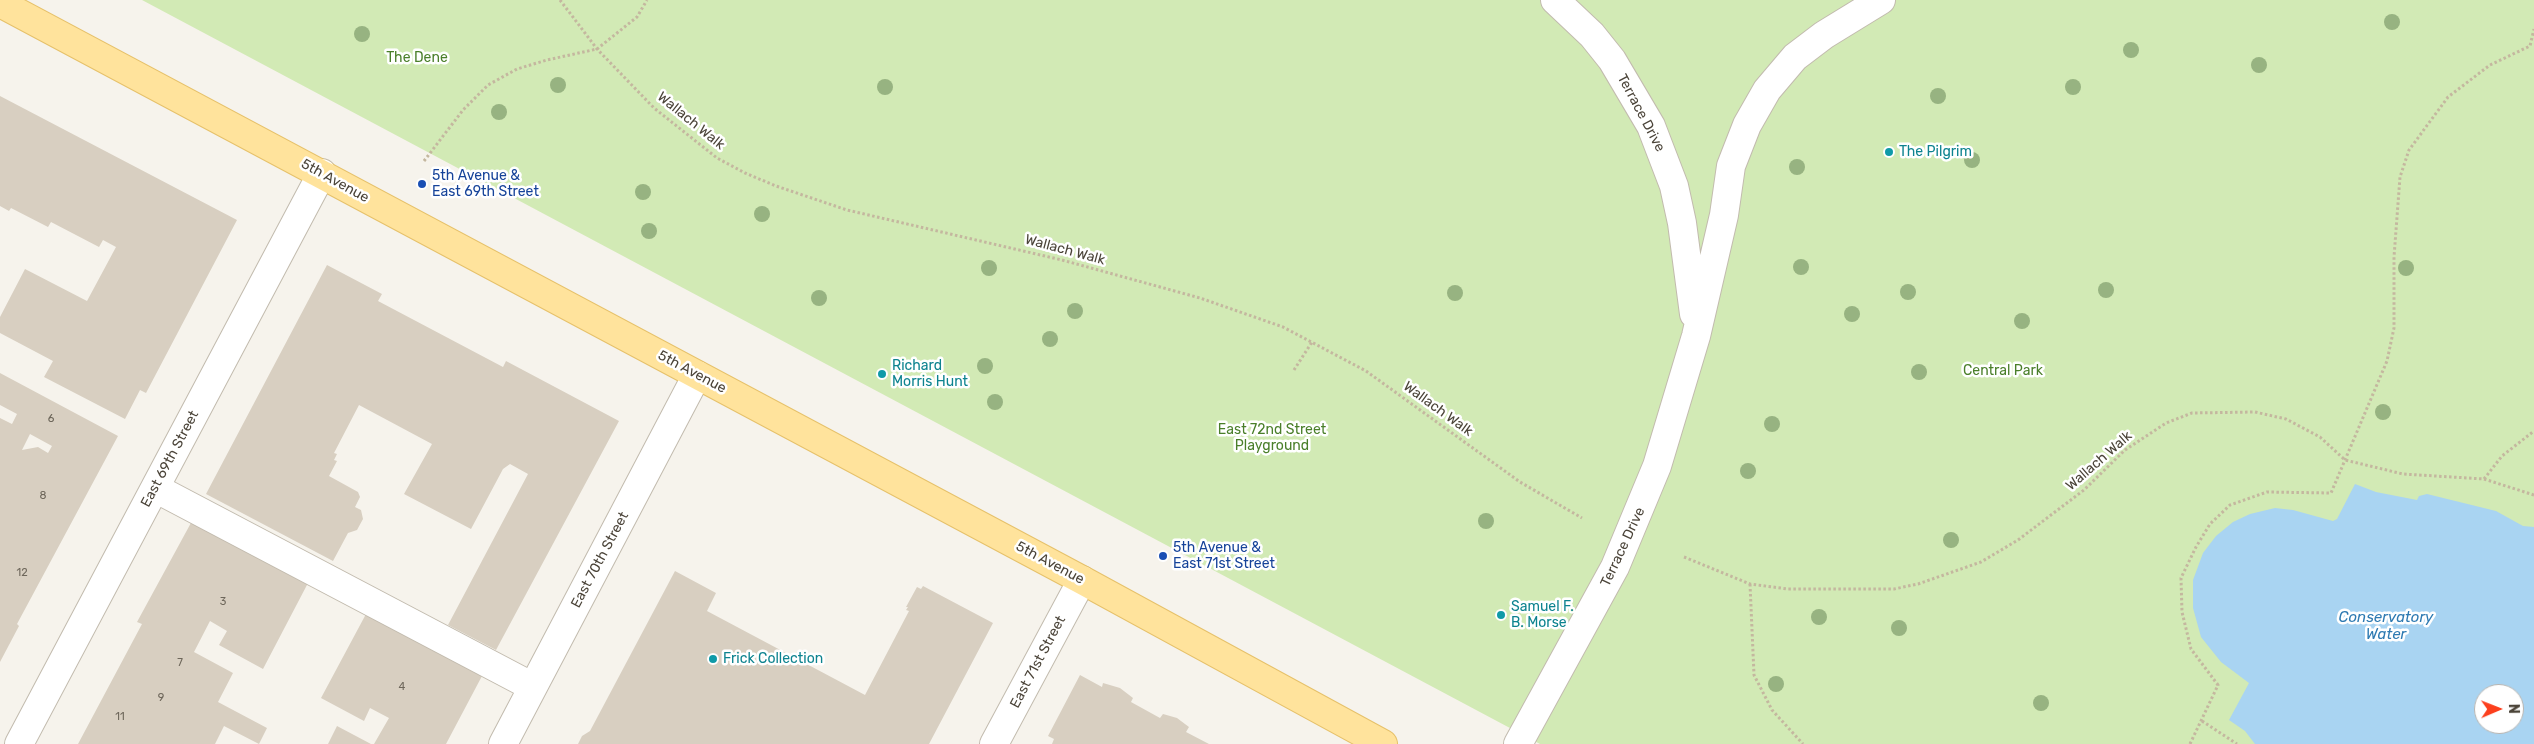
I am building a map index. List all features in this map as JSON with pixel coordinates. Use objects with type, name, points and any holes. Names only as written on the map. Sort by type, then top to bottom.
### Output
[{"type":"main road","name":"5th Avenue","points":[[0,4],[1082,580],[1383,744]]},
{"type":"street","name":"Terrace Drive","points":[[1556,0],[1592,35],[1612,60],[1651,126],[1663,153],[1682,223],[1696,336]]},
{"type":"street","name":"Terrace Drive","points":[[1518,744],[1628,540],[1658,466],[1696,336],[1724,216],[1731,166],[1756,106],[1795,57],[1824,35],[1881,0]]},
{"type":"street","name":"East 69th Street","points":[[19,744],[322,174]]},
{"type":"street","name":"East 70th Street","points":[[503,744],[698,375]]},
{"type":"street","points":[[155,488],[533,687]]},
{"type":"street","name":"East 71st Street","points":[[994,744],[1082,580]]},
{"type":"path","name":"Wallach Walk","points":[[560,0],[597,50],[654,108],[717,158],[776,186],[847,210],[1062,260],[1200,298],[1283,327],[1366,371],[1520,482],[1582,518]]},
{"type":"path","points":[[424,161],[463,110],[488,86],[517,69],[546,60],[597,50],[637,17],[647,0]]},
{"type":"path","points":[[2190,744],[2218,685],[2191,649],[2182,612],[2181,578],[2210,524],[2230,505],[2267,492],[2331,493],[2386,361],[2394,328],[2394,256],[2400,177],[2409,150],[2448,97],[2490,65],[2532,45],[2534,29]]},
{"type":"path","points":[[1294,370],[1312,342]]},
{"type":"path","name":"Wallach Walk","points":[[1684,557],[1750,584],[1788,589],[1894,589],[1918,584],[1963,569],[2003,549],[2053,516],[2084,490],[2125,450],[2166,423],[2192,414],[2255,412],[2286,419],[2320,437],[2345,460],[2403,474],[2484,479],[2534,495]]},
{"type":"path","points":[[2484,479],[2502,456],[2534,431]]},
{"type":"path","points":[[1750,584],[1754,675],[1772,710],[1803,744]]},
{"type":"path","points":[[2202,721],[2237,744]]},
{"type":"green space","name":"Central Park","points":[[142,0],[2534,0],[2534,744],[1540,744]]},
{"type":"water","name":"Conservatory Water","points":[[2355,484],[2376,492],[2417,500],[2419,496],[2427,494],[2496,511],[2523,526],[2534,527],[2534,744],[2255,744],[2245,731],[2229,720],[2249,683],[2221,662],[2201,637],[2193,608],[2193,580],[2203,553],[2216,536],[2233,522],[2250,514],[2275,508],[2293,510],[2333,521],[2337,519]]},
{"type":"building","points":[[0,96],[237,220],[146,393],[140,390],[125,419],[44,377],[53,361],[0,333],[0,317],[25,269],[87,301],[116,247],[103,240],[99,247],[51,222],[48,227],[11,208],[9,211],[0,206]]},
{"type":"building","points":[[327,265],[382,294],[378,301],[503,367],[506,361],[619,421],[496,650],[448,625],[528,474],[510,464],[503,469],[471,529],[404,494],[432,444],[359,405],[334,453],[337,454],[334,460],[337,461],[329,476],[358,492],[360,497],[355,507],[361,510],[363,519],[357,530],[348,533],[333,561],[206,494]]},
{"type":"building","points":[[0,373],[118,436],[17,624],[19,626],[0,662],[0,418],[12,424],[17,414],[0,405]],"holes":[[[30,434],[52,446],[48,453],[38,447],[22,450]]]},
{"type":"building","points":[[192,521],[308,583],[263,669],[219,645],[227,631],[210,621],[194,652],[233,673],[218,702],[267,728],[259,744],[224,726],[215,744],[78,744],[142,624],[137,622]]},
{"type":"building","name":"Frick Collection","points":[[675,571],[716,593],[707,611],[865,695],[909,611],[906,610],[908,607],[906,607],[917,587],[921,589],[923,586],[993,623],[929,744],[578,744],[582,736],[590,731]]},
{"type":"building","points":[[366,614],[482,676],[446,744],[374,744],[389,718],[370,708],[364,721],[321,698]]},
{"type":"building","points":[[1080,675],[1102,687],[1103,683],[1120,688],[1133,698],[1131,702],[1160,718],[1163,714],[1177,718],[1189,727],[1186,732],[1209,744],[1052,744],[1054,739],[1048,736]]},
{"type":"building","points":[[337,726],[371,744],[328,744]]},
{"type":"place","name":"The Pilgrim","points":[[1889,152]]},
{"type":"place","name":"5th Avenue & East 69th Street","points":[[422,184]]},
{"type":"place","name":"Richard Morris Hunt","points":[[882,374]]},
{"type":"place","name":"5th Avenue & East 71st Street","points":[[1163,556]]},
{"type":"place","name":"Samuel F. B. Morse","points":[[1501,615]]},
{"type":"place","name":"Frick Collection","points":[[713,659]]},
{"type":"park label","name":"The Dene","points":[[417,58]]},
{"type":"park label","name":"East 72nd Street Playground","points":[[1272,438]]}]
